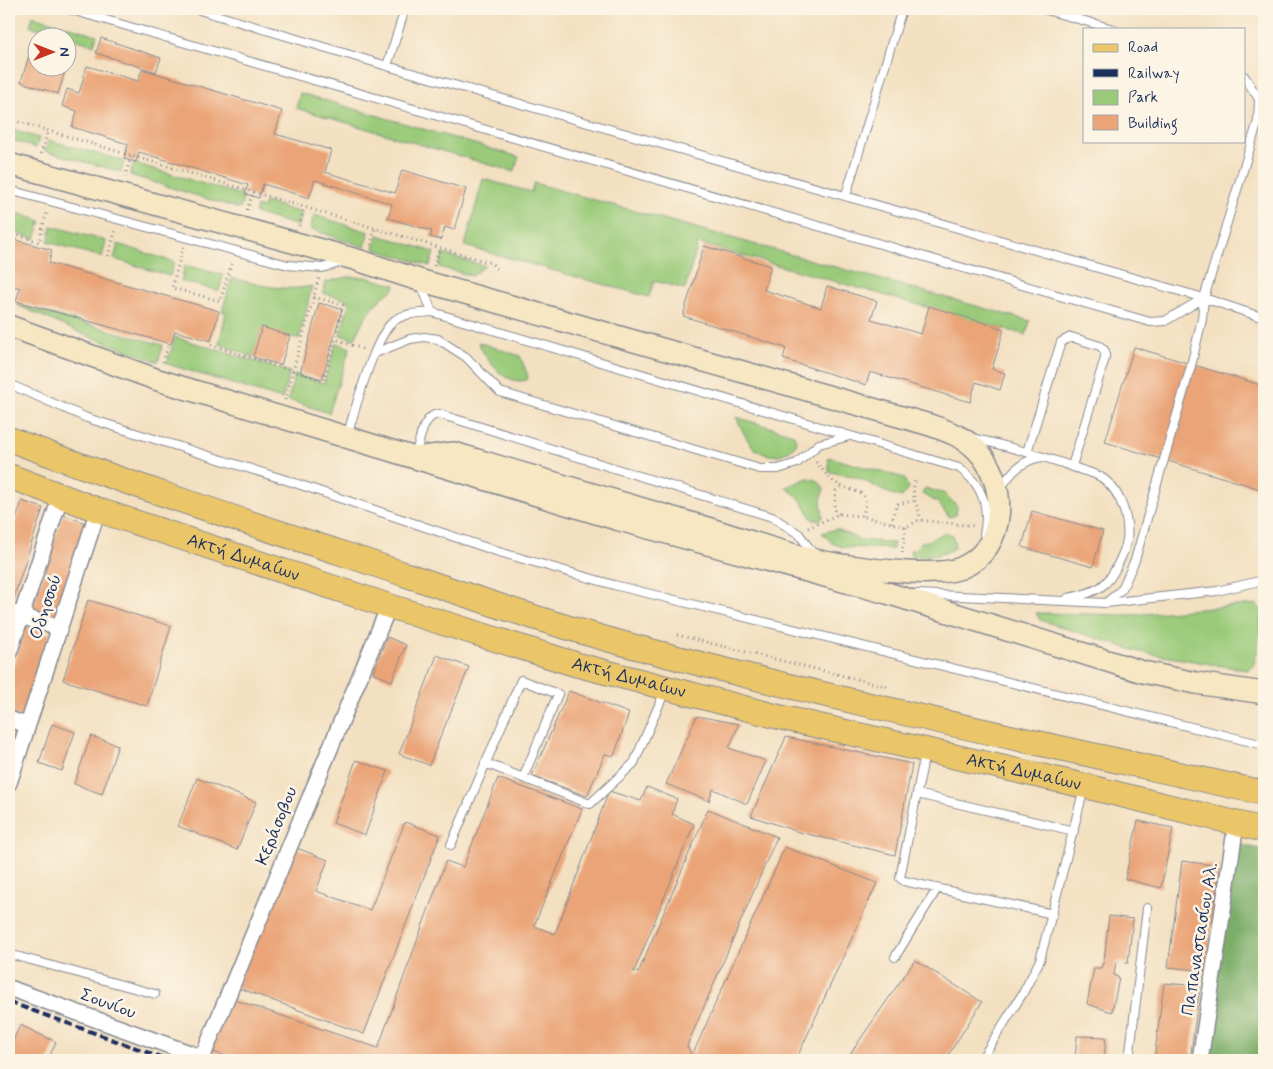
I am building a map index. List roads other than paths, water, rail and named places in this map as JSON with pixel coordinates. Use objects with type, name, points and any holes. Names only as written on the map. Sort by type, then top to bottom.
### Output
[{"type":"main road","points":[[9,164],[354,259],[420,280],[944,430],[961,437],[981,454],[994,476],[998,493],[999,511],[996,528],[978,558],[952,571],[899,570],[848,566],[817,559],[454,453],[415,458]]},
{"type":"main road","points":[[9,326],[113,366],[616,519],[887,593],[1143,672],[1196,683],[1264,692]]},
{"type":"main road","name":"Ακτή Δυμαίων","points":[[9,439],[100,472],[552,623],[622,643],[937,721],[1264,793]]},
{"type":"main road","name":"Ακτή Δυμαίων","points":[[10,480],[61,495],[98,510],[389,606],[578,665],[779,717],[1085,786],[1264,830]]},
{"type":"street","points":[[9,653],[15,614],[61,495]]},
{"type":"street","name":"Οδησσού","points":[[9,783],[98,510]]},
{"type":"street","name":"Κεράσοβου","points":[[195,1055],[201,1055],[205,1051],[389,606]]},
{"type":"street","points":[[15,614],[59,628]]},
{"type":"street","points":[[9,719],[28,725]]},
{"type":"street","name":"Παπαναστασίου Αλ.","points":[[1200,1060],[1236,824]]},
{"type":"street","name":"Σουνίου","points":[[9,988],[195,1055]]},
{"type":"lane","points":[[68,9],[1150,322],[1165,322],[1204,298]]},
{"type":"lane","points":[[196,9],[387,66],[1204,298],[1264,318]]},
{"type":"lane","points":[[387,66],[405,9]]},
{"type":"lane","points":[[846,195],[902,9]]},
{"type":"lane","points":[[1043,9],[1110,28]]},
{"type":"lane","points":[[1106,604],[1122,589],[1135,560],[1192,366],[1202,319],[1204,298],[1260,112],[1257,93],[1246,79]]},
{"type":"lane","points":[[9,190],[288,265],[322,268],[354,259]]},
{"type":"lane","points":[[420,280],[432,312]]},
{"type":"lane","points":[[347,438],[375,353],[387,328],[393,321],[402,316],[432,312],[712,394],[848,437],[942,462],[966,473],[982,493],[986,510],[985,527],[978,558]]},
{"type":"lane","points":[[1027,452],[1060,342],[1071,336],[1100,346],[1105,351],[1105,358],[1072,466]]},
{"type":"lane","points":[[375,353],[410,339],[424,337],[438,339],[466,357],[500,392],[760,469],[778,469],[797,463],[819,444],[848,437]]},
{"type":"lane","points":[[9,384],[88,418],[286,480],[499,552],[614,585],[1264,745]]},
{"type":"lane","points":[[415,458],[427,419],[433,414],[439,414],[772,517],[799,534],[817,559]]},
{"type":"lane","points":[[944,430],[1044,457],[1101,477],[1119,497],[1128,524],[1125,550],[1113,576],[1094,592],[1058,600]]},
{"type":"lane","points":[[998,493],[1009,475],[1018,467],[1032,460],[1044,457]]},
{"type":"lane","points":[[887,593],[1058,600],[1106,604],[1217,591],[1264,580]]},
{"type":"lane","points":[[451,844],[521,680],[558,694],[524,778]]},
{"type":"lane","points":[[485,763],[590,804],[634,763],[667,687]]},
{"type":"lane","points":[[926,750],[900,878],[904,881],[937,889],[1053,914]]},
{"type":"lane","points":[[982,1060],[1035,972],[1053,914],[1085,786]]},
{"type":"lane","points":[[916,794],[1074,831]]},
{"type":"lane","points":[[895,957],[937,889]]},
{"type":"lane","points":[[1129,1060],[1147,908]]},
{"type":"lane","points":[[9,954],[155,994]]},
{"type":"railway","points":[[9,1002],[169,1060]]}]
